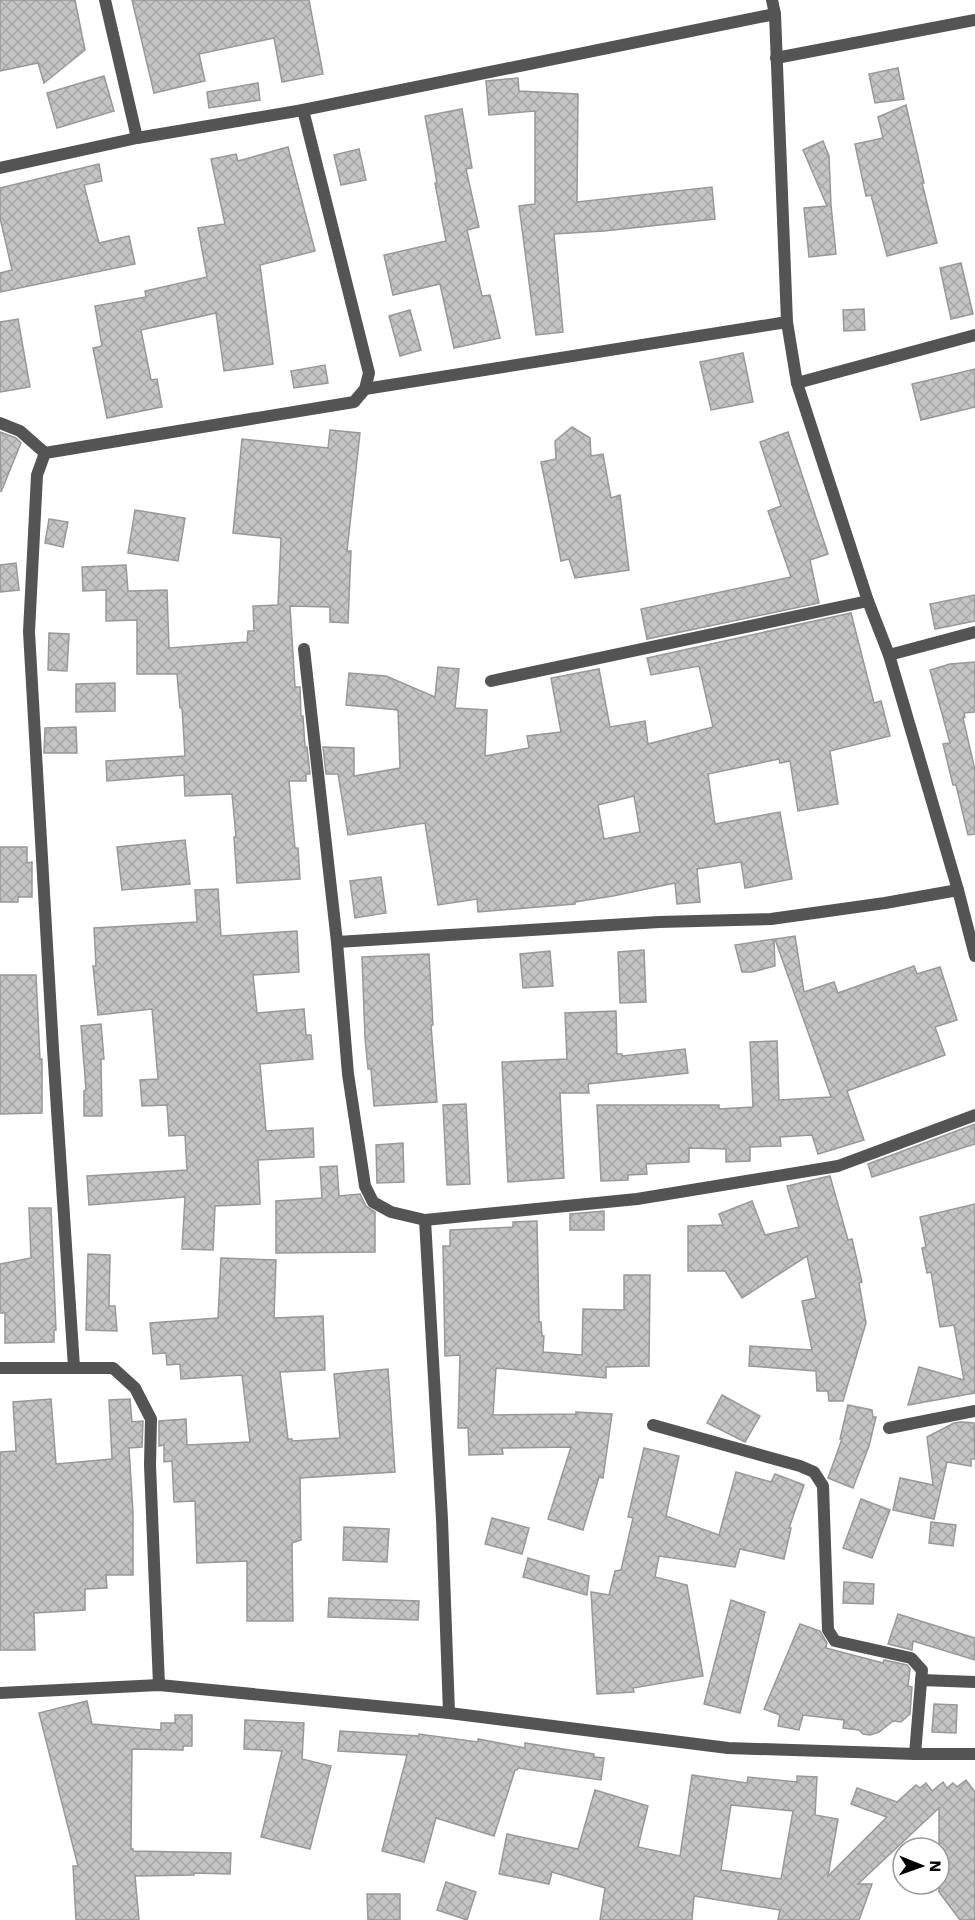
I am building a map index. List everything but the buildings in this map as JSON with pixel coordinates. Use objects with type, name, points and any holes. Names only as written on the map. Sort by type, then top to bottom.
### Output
[{"type":"street","points":[[105,0],[137,138]]},
{"type":"street","points":[[772,0],[775,14],[787,322],[797,383],[868,602],[889,655],[973,940],[975,956]]},
{"type":"street","points":[[0,168],[137,138],[303,110],[775,14]]},
{"type":"street","points":[[776,58],[975,20]]},
{"type":"street","points":[[45,453],[354,402],[365,389],[369,373],[303,110]]},
{"type":"street","points":[[365,389],[787,322]]},
{"type":"street","points":[[797,383],[975,335]]},
{"type":"street","points":[[0,423],[20,431],[45,453]]},
{"type":"street","points":[[45,453],[37,475],[29,632],[74,1367]]},
{"type":"street","points":[[491,681],[868,602]]},
{"type":"street","points":[[889,655],[975,632]]},
{"type":"street","points":[[304,649],[337,942],[348,1074],[365,1186],[373,1202],[392,1212],[425,1220],[637,1199],[838,1166],[975,1116]]},
{"type":"street","points":[[337,942],[659,922],[771,919],[958,890]]},
{"type":"street","points":[[425,1220],[442,1519],[448,1713]]},
{"type":"street","points":[[0,1368],[113,1368],[135,1388],[151,1419],[150,1465],[159,1685]]},
{"type":"street","points":[[889,1428],[975,1411]]},
{"type":"street","points":[[653,1425],[800,1466],[814,1472],[823,1486],[828,1630],[835,1641],[910,1658],[922,1670],[915,1754]]},
{"type":"street","points":[[921,1680],[975,1682]]},
{"type":"street","points":[[0,1693],[159,1685],[448,1713],[728,1748],[975,1754]]}]
